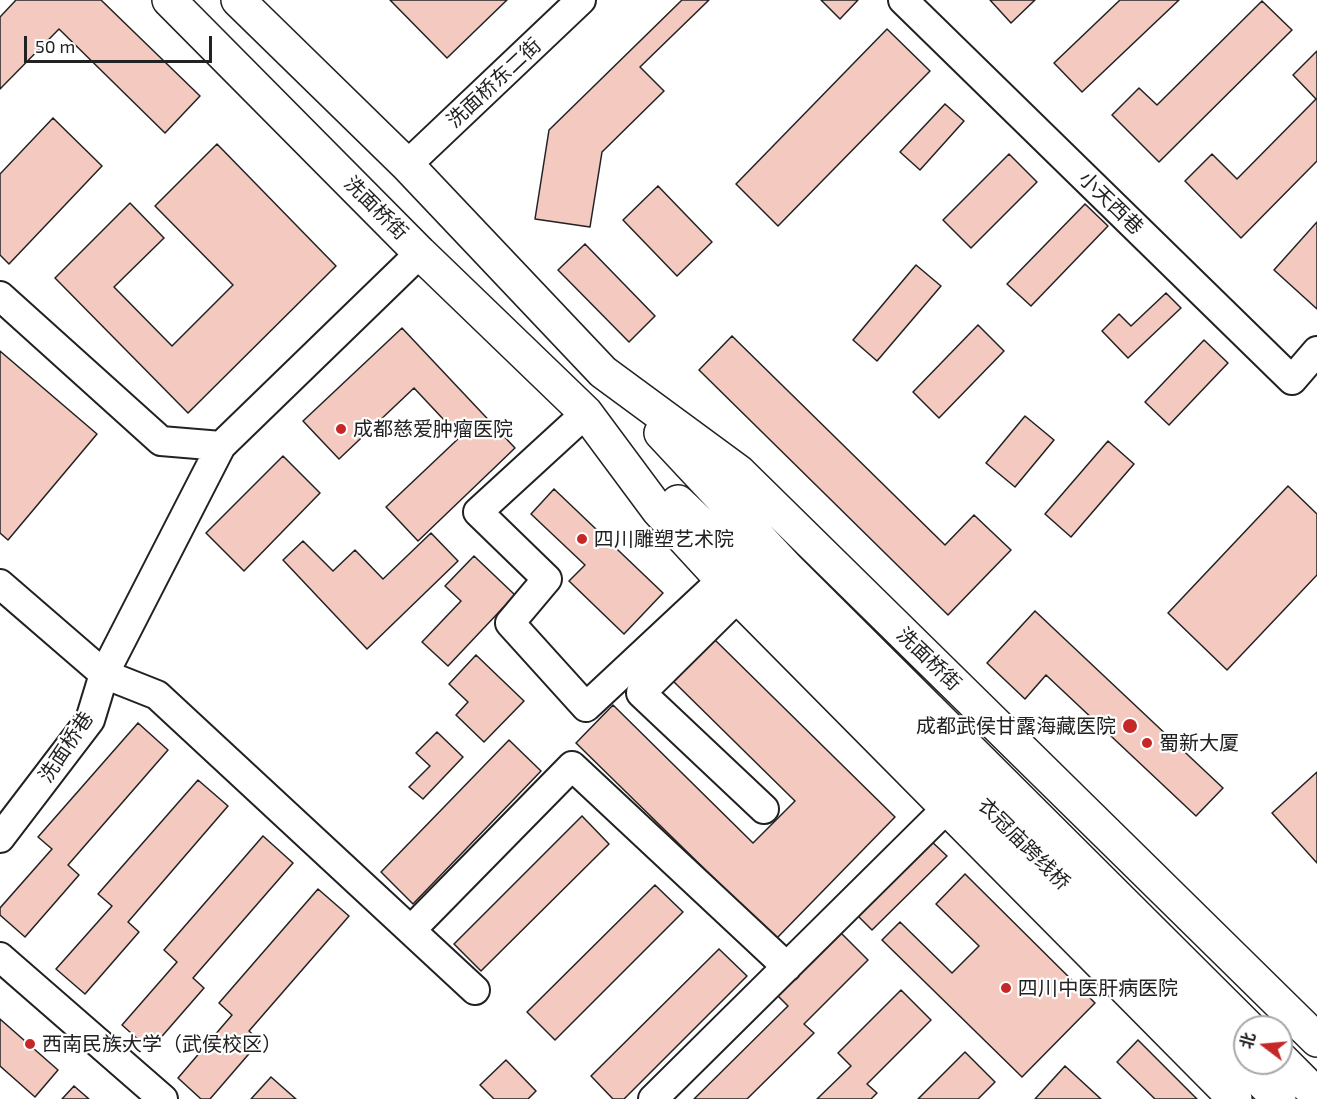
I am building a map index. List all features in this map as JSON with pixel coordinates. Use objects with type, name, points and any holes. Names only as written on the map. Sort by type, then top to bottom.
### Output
[{"type":"main road","name":"洗面桥街","points":[[169,0],[420,253],[586,413],[754,583],[947,808],[1234,1099]]},
{"type":"main road","name":"洗面桥街","points":[[238,0],[407,165],[603,372],[754,583]]},
{"type":"main road","name":"洗面桥街","points":[[603,372],[739,472],[1317,1040]]},
{"type":"main road","name":"洗面桥街","points":[[586,413],[658,510],[754,583]]},
{"type":"main road","name":"衣冠庙跨线桥","points":[[754,583],[1235,1015]]},
{"type":"main road","name":"衣冠庙跨线桥","points":[[754,583],[1279,1099]]},
{"type":"main road","points":[[1293,1071],[1317,1095]]},
{"type":"street","name":"洗面桥东二街","points":[[407,165],[581,0]]},
{"type":"street","name":"小天西巷","points":[[903,0],[1292,380],[1317,351]]},
{"type":"street","name":"洗面桥巷","points":[[0,838],[90,720],[104,674],[221,446],[420,253]]},
{"type":"street","points":[[0,296],[161,441],[221,446]]},
{"type":"street","points":[[586,413],[478,512],[547,579],[510,623],[586,707],[754,583]]},
{"type":"street","points":[[754,583],[641,693],[764,809]]},
{"type":"street","points":[[0,584],[104,674],[157,694],[475,990]]},
{"type":"street","points":[[411,930],[572,766],[787,967]]},
{"type":"street","points":[[653,1099],[947,808]]},
{"type":"street","points":[[0,957],[163,1099]]},
{"type":"building","points":[[16,0],[101,0],[200,96],[165,133],[59,29],[0,89],[0,17]]},
{"type":"building","points":[[390,0],[507,0],[447,58]]},
{"type":"building","points":[[682,0],[709,0],[640,67],[664,91],[602,152],[590,227],[535,219],[549,130]]},
{"type":"building","points":[[821,0],[858,0],[840,19]]},
{"type":"building","points":[[990,0],[1035,0],[1011,23]]},
{"type":"building","points":[[1120,0],[1179,0],[1082,92],[1054,63]]},
{"type":"building","points":[[1262,1],[1292,30],[1159,162],[1112,115],[1139,88],[1157,105]]},
{"type":"building","points":[[887,29],[930,71],[778,226],[736,184]]},
{"type":"building","points":[[1317,51],[1317,161],[1241,238],[1185,181],[1212,154],[1237,179],[1316,99],[1293,75]]},
{"type":"building","points":[[945,104],[964,121],[920,170],[900,152]]},
{"type":"building","points":[[53,118],[102,166],[9,264],[0,255],[0,174]]},
{"type":"building","points":[[217,144],[336,266],[188,413],[55,278],[130,203],[164,238],[114,287],[172,346],[233,285],[155,206]]},
{"type":"building","points":[[1009,154],[1037,182],[971,248],[943,220]]},
{"type":"building","points":[[658,186],[712,242],[677,276],[623,220]]},
{"type":"building","points":[[1085,204],[1108,226],[1031,306],[1007,284]]},
{"type":"building","points":[[1317,222],[1317,309],[1274,270]]},
{"type":"building","points":[[585,244],[655,316],[629,342],[558,270]]},
{"type":"building","points":[[916,265],[941,286],[877,361],[853,340]]},
{"type":"building","points":[[1166,293],[1181,308],[1128,358],[1102,331],[1119,314],[1131,326]]},
{"type":"building","points":[[978,325],[1004,351],[939,418],[913,392]]},
{"type":"building","name":"成都慈爱肿瘤医院","points":[[402,328],[515,448],[418,541],[386,507],[460,437],[414,388],[339,459],[303,421]]},
{"type":"building","points":[[732,336],[945,545],[974,515],[1011,550],[948,615],[699,370]]},
{"type":"building","points":[[1204,340],[1228,363],[1169,425],[1145,402]]},
{"type":"building","points":[[0,351],[97,434],[8,540],[0,533]]},
{"type":"building","points":[[1025,416],[1054,440],[1015,487],[986,463]]},
{"type":"building","points":[[1108,441],[1134,464],[1071,537],[1045,514]]},
{"type":"building","points":[[283,456],[320,493],[244,571],[206,533]]},
{"type":"building","points":[[1288,486],[1317,514],[1317,575],[1227,670],[1168,613]]},
{"type":"building","name":"四川雕塑艺术院","points":[[554,489],[663,593],[624,634],[569,581],[585,565],[531,514]]},
{"type":"building","points":[[431,533],[458,561],[367,649],[283,560],[303,541],[333,571],[355,550],[383,579]]},
{"type":"building","points":[[474,556],[515,595],[448,666],[422,642],[461,601],[445,586]]},
{"type":"building","name":"蜀新大厦","points":[[1035,611],[1223,788],[1196,816],[1046,675],[1025,699],[987,663]]},
{"type":"building","points":[[713,638],[895,817],[776,939],[576,743],[613,705],[753,843],[795,801],[672,680]]},
{"type":"building","points":[[476,655],[524,701],[484,742],[456,715],[468,702],[449,684]]},
{"type":"building","points":[[138,723],[168,750],[68,865],[79,875],[25,937],[0,915],[0,908],[52,849],[38,837]]},
{"type":"building","points":[[437,732],[463,757],[423,799],[409,787],[430,766],[416,753]]},
{"type":"building","points":[[509,740],[541,771],[413,904],[381,872]]},
{"type":"building","points":[[1317,772],[1317,863],[1272,813]]},
{"type":"building","points":[[198,780],[228,806],[128,922],[139,932],[85,994],[56,969],[112,906],[98,894]]},
{"type":"building","points":[[582,816],[609,844],[481,971],[454,944]]},
{"type":"building","points":[[263,836],[293,863],[193,978],[204,988],[150,1050],[122,1025],[177,962],[164,950]]},
{"type":"building","points":[[929,839],[947,856],[872,930],[854,912]]},
{"type":"building","name":"四川中医肝病医院","points":[[965,874],[1095,1003],[1022,1077],[882,940],[900,922],[952,973],[979,946],[936,904]]},
{"type":"building","points":[[655,885],[683,912],[555,1040],[527,1012]]},
{"type":"building","points":[[318,889],[349,916],[249,1031],[260,1041],[210,1099],[201,1099],[178,1078],[232,1015],[219,1003]]},
{"type":"building","points":[[838,930],[868,960],[804,1024],[814,1033],[747,1099],[694,1099],[788,1006],[775,993]]},
{"type":"building","points":[[719,949],[747,976],[624,1099],[613,1099],[591,1076]]},
{"type":"building","points":[[901,990],[931,1020],[867,1084],[877,1093],[871,1099],[817,1099],[851,1066],[838,1053]]},
{"type":"building","points":[[0,1019],[58,1070],[35,1097],[0,1066]]},
{"type":"building","points":[[1138,1040],[1197,1099],[1155,1099],[1117,1062]]},
{"type":"building","points":[[965,1052],[995,1082],[978,1099],[918,1099]]},
{"type":"building","points":[[506,1060],[536,1091],[528,1099],[494,1099],[480,1085]]},
{"type":"building","points":[[1065,1066],[1101,1099],[1035,1099]]},
{"type":"building","points":[[271,1077],[296,1099],[251,1099]]},
{"type":"building","points":[[74,1086],[89,1099],[62,1099]]},
{"type":"place","name":"成都慈爱肿瘤医院","points":[[341,429]]},
{"type":"place","name":"四川雕塑艺术院","points":[[582,539]]},
{"type":"place","name":"成都武侯甘露海藏医院","points":[[1130,726]]},
{"type":"place","name":"蜀新大厦","points":[[1147,743]]},
{"type":"place","name":"四川中医肝病医院","points":[[1006,988]]},
{"type":"place","name":"西南民族大学（武侯校区）","points":[[30,1044]]}]
